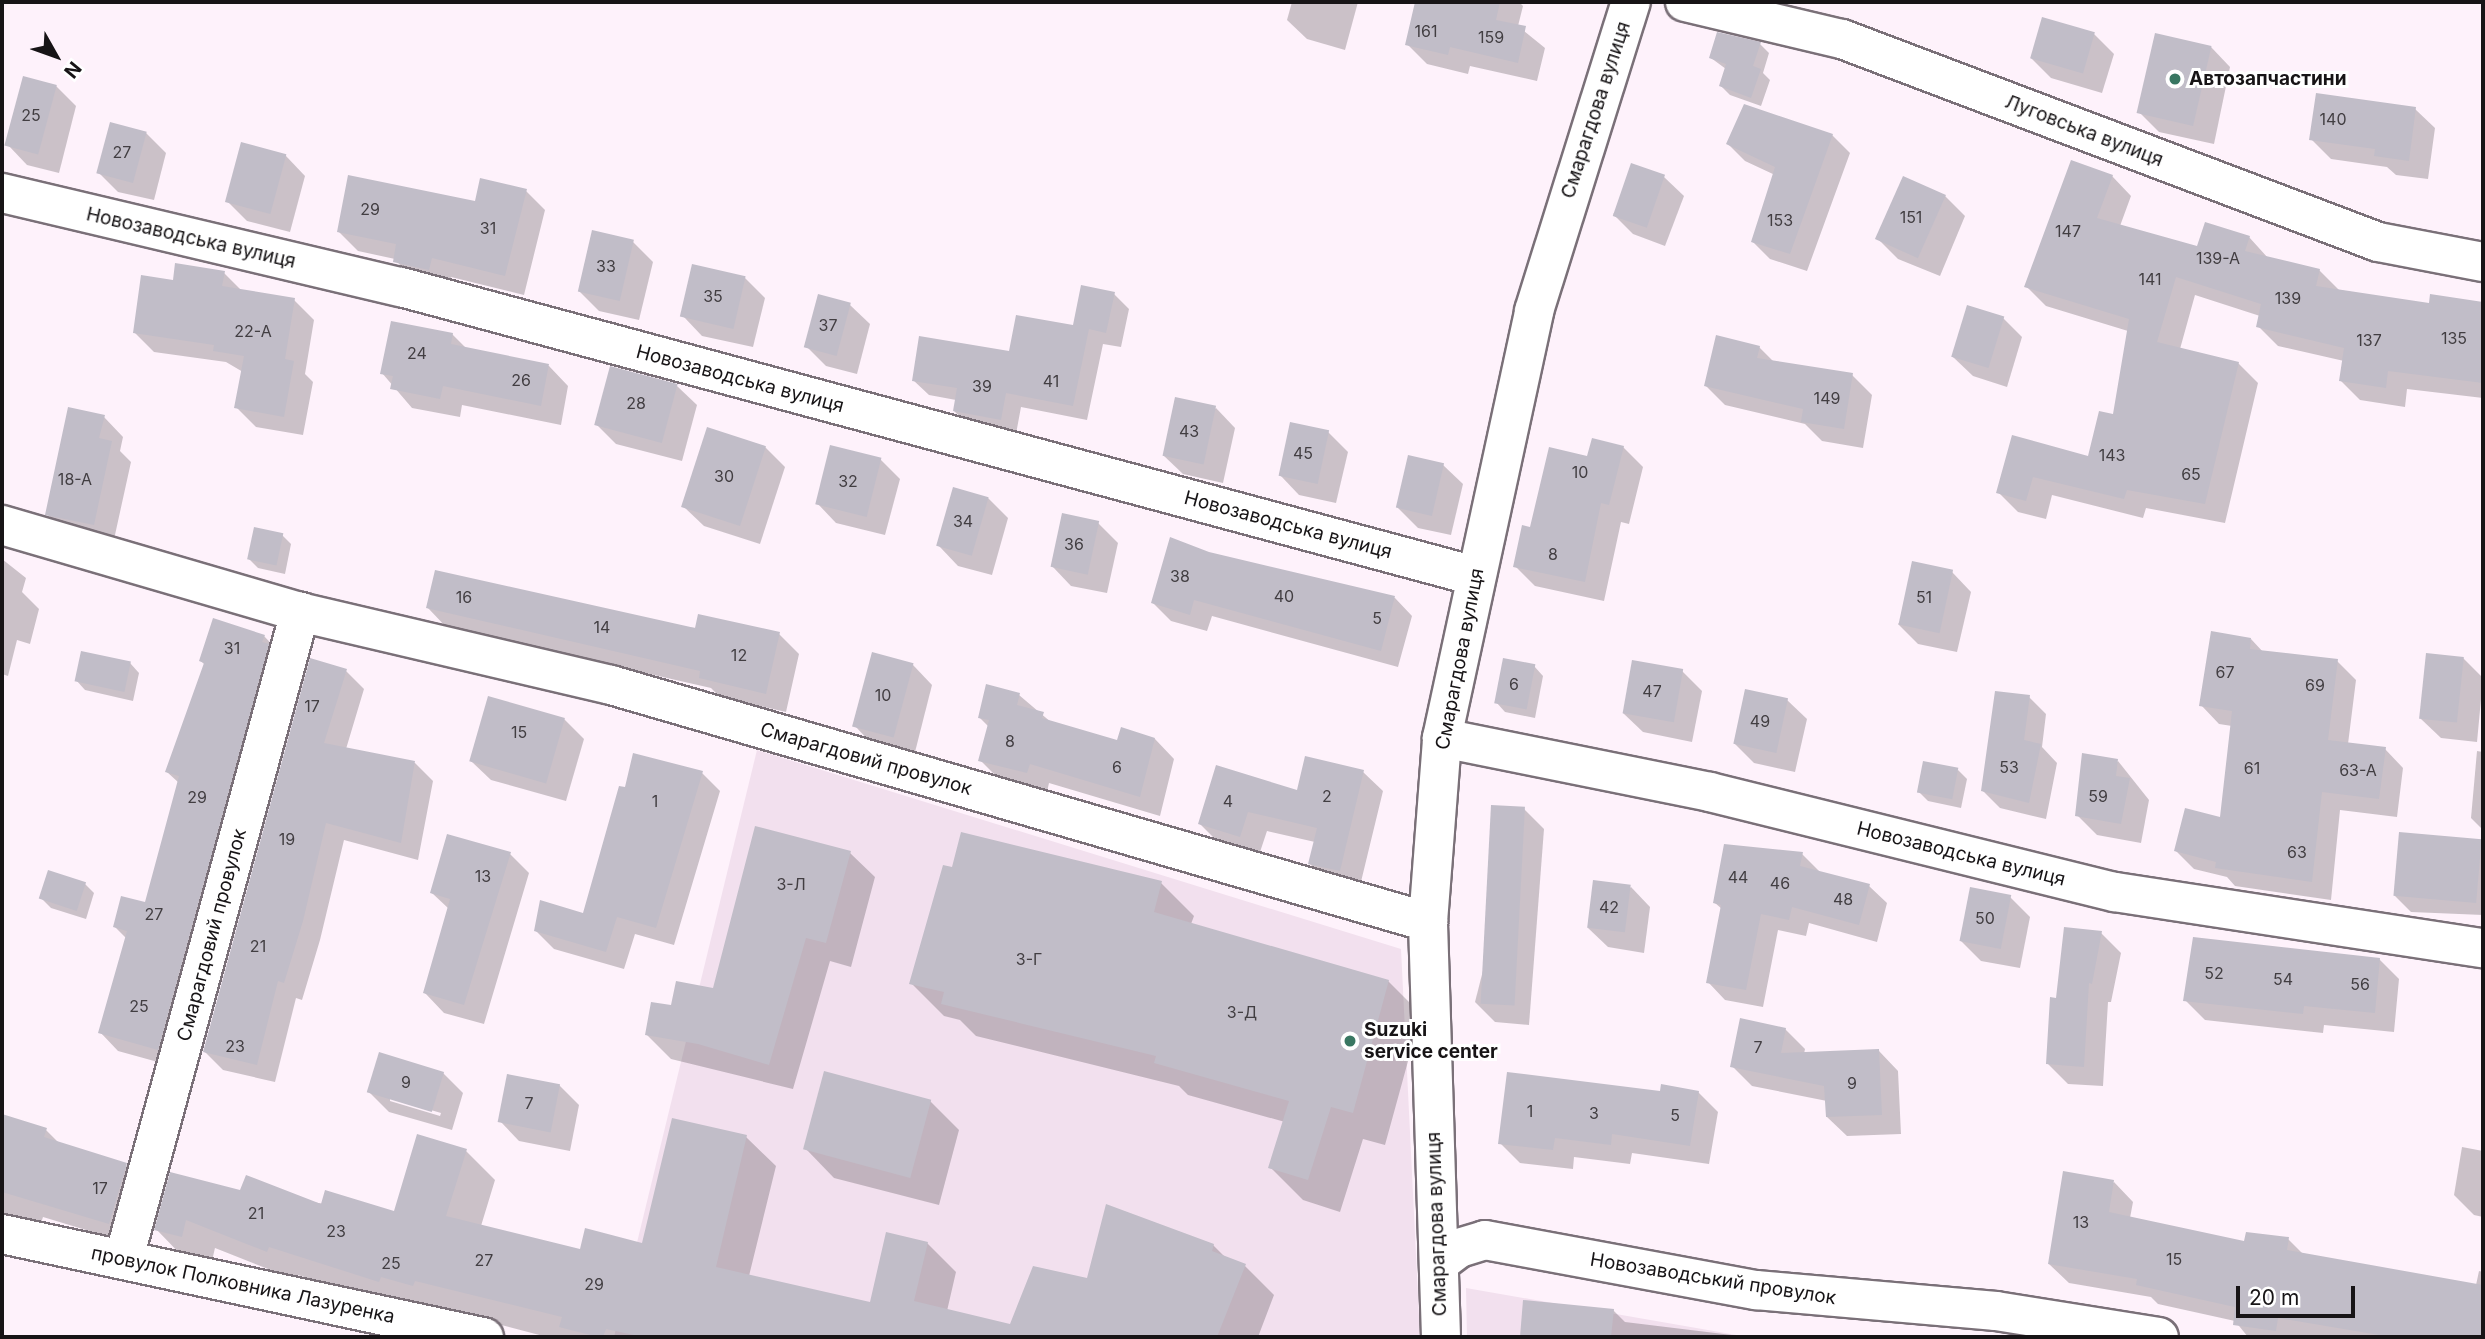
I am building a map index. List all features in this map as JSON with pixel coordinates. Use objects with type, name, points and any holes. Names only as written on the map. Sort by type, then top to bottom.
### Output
[{"type":"street","name":"Смарагдова вулиця","points":[[1441,1337],[1427,922],[1442,738],[1534,311],[1631,2]]},
{"type":"street","name":"Луговська вулиця","points":[[1685,2],[1842,39],[2378,242],[2483,261]]},
{"type":"street","name":"Новозаводська вулиця","points":[[2,193],[401,287],[1475,576]]},
{"type":"street","name":"Смарагдовий провулок","points":[[2,525],[300,612],[611,685],[1427,922]]},
{"type":"street","name":"Смарагдовий провулок","points":[[124,1258],[300,612]]},
{"type":"street","name":"Новозаводська вулиця","points":[[1442,738],[1710,792],[2115,892],[2483,948]]},
{"type":"street","name":"провулок Полковника Лазуренка","points":[[2,1234],[484,1337]]},
{"type":"street","name":"Новозаводський провулок","points":[[1439,1263],[1459,1248],[1485,1240],[1756,1290],[1996,1311],[2159,1337]]},
{"type":"shaded area","points":[[757,750],[1401,949],[1420,1337],[614,1337]]},
{"type":"shaded area","points":[[1466,1288],[1748,1337],[1467,1337]]},
{"type":"building","points":[[1415,2],[1500,2],[1496,20],[1526,26],[1518,63],[1450,47],[1448,55],[1405,45]]},
{"type":"building","points":[[2042,17],[2095,32],[2083,73],[2030,58]]},
{"type":"building","points":[[1717,32],[1761,42],[1753,66],[1761,69],[1751,98],[1719,86],[1726,64],[1709,58]]},
{"type":"building","name":"Автозапчастини","points":[[2155,33],[2212,46],[2193,126],[2137,113]]},
{"type":"building","points":[[23,76],[57,85],[38,155],[4,146]]},
{"type":"building","points":[[2316,93],[2416,107],[2409,161],[2374,156],[2375,149],[2309,140]]},
{"type":"building","points":[[1744,104],[1833,134],[1790,254],[1751,242],[1775,167],[1726,144]]},
{"type":"building","points":[[110,122],[147,132],[133,183],[96,173]]},
{"type":"building","points":[[241,142],[286,154],[270,214],[225,202]]},
{"type":"building","points":[[2071,160],[2113,175],[2097,218],[2197,246],[2205,222],[2250,236],[2245,251],[2320,269],[2316,286],[2429,303],[2430,294],[2483,302],[2483,383],[2388,371],[2386,388],[2339,381],[2344,348],[2256,327],[2261,304],[2176,277],[2157,342],[2239,362],[2205,504],[2127,490],[2124,499],[2033,477],[2026,501],[1996,493],[2012,435],[2088,456],[2099,411],[2113,414],[2129,319],[2024,287]]},
{"type":"building","points":[[1631,163],[1665,175],[1647,228],[1613,216]]},
{"type":"building","points":[[348,175],[475,201],[480,178],[527,189],[505,276],[432,258],[429,270],[393,262],[396,244],[337,232]]},
{"type":"building","points":[[1903,176],[1946,195],[1918,258],[1875,239]]},
{"type":"building","points":[[592,230],[634,240],[620,301],[578,291]]},
{"type":"building","points":[[175,263],[225,271],[222,286],[295,298],[285,359],[294,361],[284,417],[234,408],[244,356],[213,351],[214,345],[133,333],[141,275],[173,280]]},
{"type":"building","points":[[692,264],[746,276],[733,329],[680,317]]},
{"type":"building","points":[[1081,285],[1115,292],[1106,333],[1089,329],[1073,406],[1006,393],[1001,420],[953,411],[957,388],[912,381],[919,336],[1009,351],[1016,315],[1073,325]]},
{"type":"building","points":[[818,294],[851,303],[837,356],[804,347]]},
{"type":"building","points":[[1967,305],[2004,316],[1989,368],[1951,357]]},
{"type":"building","points":[[391,321],[453,333],[451,344],[549,364],[541,406],[443,386],[440,399],[390,389],[393,376],[380,374]]},
{"type":"building","points":[[1716,335],[1760,346],[1757,358],[1853,373],[1844,429],[1801,422],[1803,409],[1704,386]]},
{"type":"building","points":[[610,366],[678,384],[662,443],[594,425]]},
{"type":"building","points":[[1175,397],[1216,406],[1204,464],[1163,456]]},
{"type":"building","points":[[68,407],[105,415],[99,438],[112,441],[94,525],[45,515]]},
{"type":"building","points":[[1290,422],[1329,430],[1318,484],[1279,476]]},
{"type":"building","points":[[707,427],[766,446],[740,526],[681,507]]},
{"type":"building","points":[[1592,438],[1624,446],[1609,505],[1601,503],[1585,582],[1513,567],[1522,525],[1530,527],[1549,447],[1587,456]]},
{"type":"building","points":[[830,445],[881,458],[867,517],[815,504]]},
{"type":"building","points":[[1408,455],[1444,463],[1432,516],[1396,508]]},
{"type":"building","points":[[953,487],[989,497],[972,556],[936,546]]},
{"type":"building","points":[[1062,513],[1099,521],[1088,575],[1051,567]]},
{"type":"building","points":[[254,527],[283,533],[276,566],[247,559]]},
{"type":"building","points":[[1170,537],[1209,552],[1395,596],[1381,651],[1194,600],[1190,615],[1151,603]]},
{"type":"building","points":[[1912,561],[1953,570],[1940,633],[1898,625]]},
{"type":"building","points":[[435,570],[695,628],[698,614],[780,632],[766,694],[699,678],[700,671],[426,608]]},
{"type":"building","points":[[213,618],[265,635],[262,642],[269,644],[158,1050],[98,1033],[127,931],[113,927],[121,896],[145,902],[179,776],[165,772],[204,663],[199,661]]},
{"type":"building","points":[[2211,631],[2251,638],[2250,649],[2338,659],[2328,740],[2386,747],[2379,799],[2322,792],[2312,882],[2215,868],[2216,862],[2174,851],[2185,808],[2220,817],[2232,711],[2199,706]]},
{"type":"building","points":[[81,651],[131,662],[124,692],[75,681]]},
{"type":"building","points":[[872,652],[914,663],[894,738],[852,726]]},
{"type":"building","points":[[2426,653],[2464,657],[2457,723],[2419,719]]},
{"type":"building","points":[[310,658],[347,669],[324,743],[415,761],[401,843],[326,823],[303,921],[284,983],[278,981],[257,1065],[203,1052]]},
{"type":"building","points":[[1503,658],[1535,664],[1527,709],[1494,703]]},
{"type":"building","points":[[1632,660],[1683,669],[1674,722],[1623,713]]},
{"type":"building","points":[[986,684],[1020,693],[1017,705],[1044,712],[1042,718],[1117,740],[1121,727],[1155,738],[1140,797],[1030,764],[1027,773],[978,761],[989,720],[978,718]]},
{"type":"building","points":[[1745,689],[1788,698],[1776,753],[1733,744]]},
{"type":"building","points":[[1995,691],[2030,695],[2024,740],[2041,744],[2029,803],[1981,791]]},
{"type":"building","points":[[488,696],[565,718],[546,783],[469,761]]},
{"type":"building","points":[[633,753],[703,771],[656,928],[617,917],[606,952],[534,931],[540,900],[583,913],[619,786],[625,787]]},
{"type":"building","points":[[2082,753],[2118,759],[2116,776],[2130,778],[2121,824],[2075,816]]},
{"type":"building","points":[[1305,756],[1364,770],[1340,871],[1308,864],[1317,828],[1248,812],[1240,837],[1198,824],[1216,765],[1297,790]]},
{"type":"building","points":[[1923,761],[1958,768],[1952,799],[1917,792]]},
{"type":"building","points":[[1491,805],[1525,807],[1515,1006],[1481,1004]]},
{"type":"building","points":[[755,826],[851,851],[826,943],[806,938],[769,1065],[698,1044],[645,1035],[651,1002],[671,1005],[676,981],[713,988]]},
{"type":"building","points":[[961,832],[1162,881],[1154,912],[1389,980],[1353,1113],[1331,1107],[1308,1180],[1268,1168],[1289,1101],[1154,1063],[1156,1056],[941,1004],[944,992],[909,984],[943,865],[952,867]]},
{"type":"building","points":[[2399,832],[2482,839],[2476,903],[2393,896]]},
{"type":"building","points":[[447,834],[511,852],[464,1005],[423,993],[450,899],[430,893]]},
{"type":"building","points":[[1724,844],[1803,852],[1800,866],[1870,884],[1859,925],[1792,907],[1789,920],[1761,914],[1746,990],[1706,983],[1721,905],[1713,903]]},
{"type":"building","points":[[48,870],[86,882],[77,911],[39,899]]},
{"type":"building","points":[[1593,880],[1631,885],[1625,932],[1587,928]]},
{"type":"building","points":[[1970,887],[2011,895],[2001,949],[1960,941]]},
{"type":"building","points":[[2064,927],[2102,931],[2092,984],[2089,983],[2084,1067],[2046,1064],[2050,997],[2056,998]]},
{"type":"building","points":[[2193,937],[2380,958],[2375,1013],[2304,1006],[2303,1014],[2183,1001]]},
{"type":"building","points":[[1740,1018],[1786,1028],[1781,1053],[1879,1049],[1882,1115],[1826,1117],[1824,1086],[1730,1067]]},
{"type":"building","points":[[379,1052],[444,1072],[432,1112],[367,1092]]},
{"type":"building","points":[[824,1071],[931,1100],[910,1178],[803,1149]]},
{"type":"building","points":[[1507,1072],[1660,1091],[1661,1084],[1699,1091],[1690,1146],[1612,1134],[1611,1145],[1555,1138],[1553,1150],[1498,1144]]},
{"type":"building","points":[[507,1074],[560,1084],[551,1132],[498,1122]]},
{"type":"building","points":[[2,1114],[47,1128],[44,1137],[127,1163],[109,1224],[2,1192]]},
{"type":"building","points":[[672,1118],[747,1135],[716,1267],[870,1302],[886,1232],[928,1242],[914,1301],[1010,1324],[1033,1266],[1087,1278],[1106,1204],[1214,1244],[1212,1251],[1246,1264],[1217,1337],[643,1337],[606,1329],[603,1337],[598,1337],[559,1327],[562,1317],[415,1281],[413,1286],[381,1277],[379,1282],[269,1247],[267,1252],[186,1220],[182,1237],[154,1230],[170,1172],[240,1190],[246,1175],[321,1204],[325,1190],[394,1211],[417,1134],[467,1149],[446,1216],[580,1249],[585,1228],[642,1243]]},
{"type":"building","points":[[2063,1171],[2114,1180],[2109,1212],[2244,1241],[2246,1232],[2289,1237],[2287,1250],[2483,1285],[2483,1337],[2391,1337],[2278,1318],[2276,1331],[2233,1325],[2235,1307],[2136,1285],[2137,1279],[2048,1264]]},
{"type":"building","points":[[1523,1300],[1614,1309],[1611,1337],[1520,1337]]},
{"type":"place","name":"Автозапчастини","points":[[2175,79]]},
{"type":"place","name":"Suzuki service center","points":[[1350,1041]]}]
